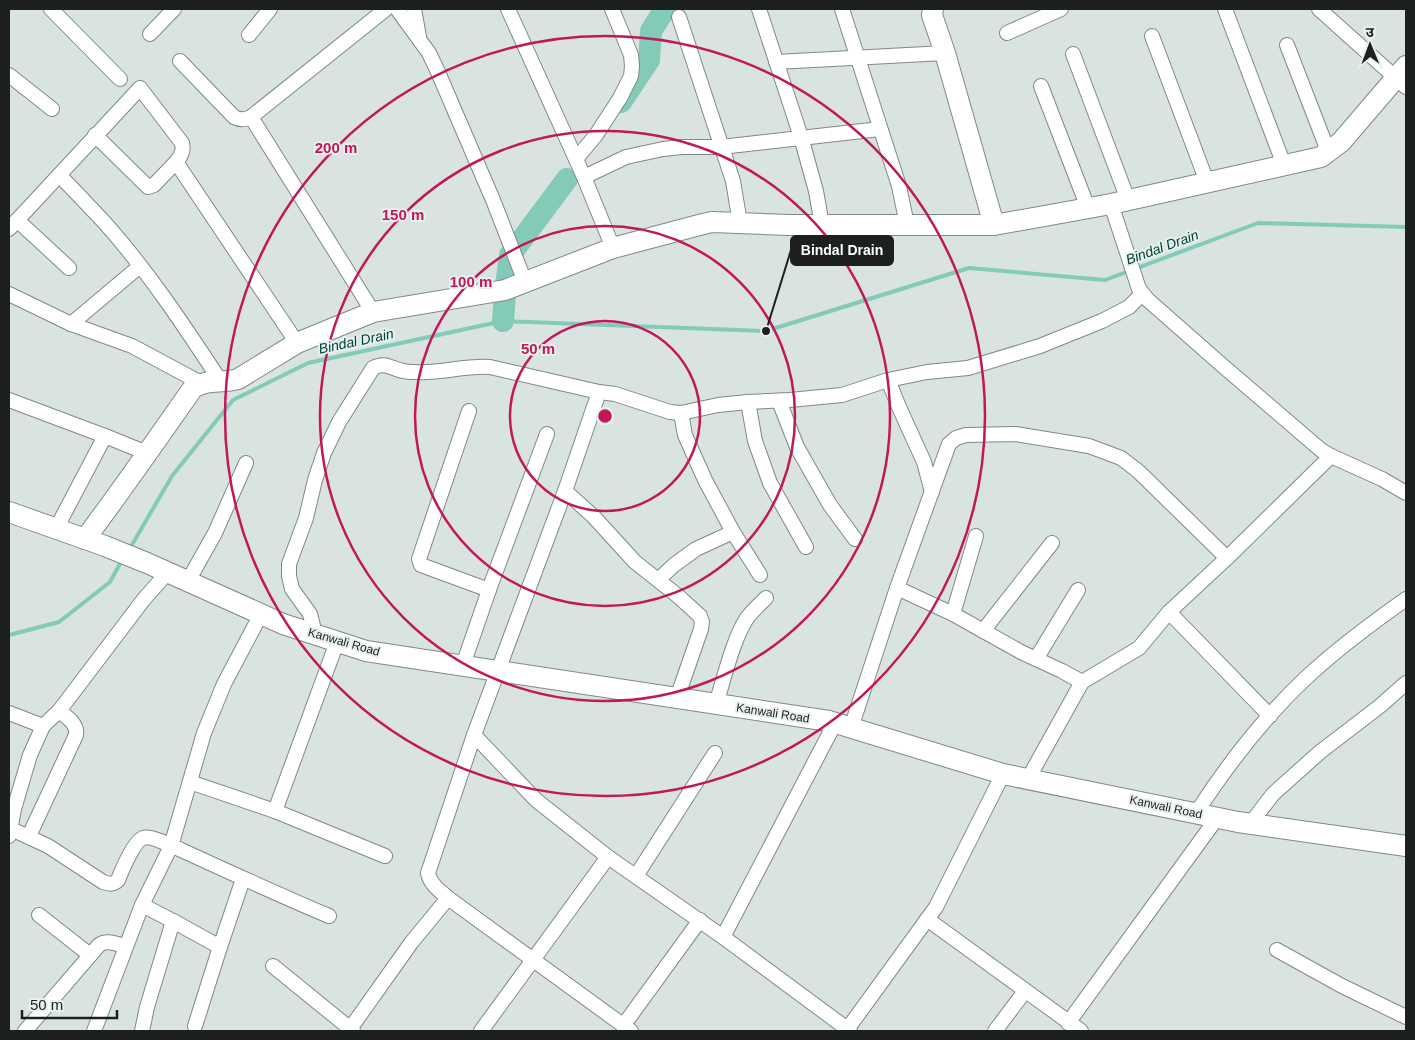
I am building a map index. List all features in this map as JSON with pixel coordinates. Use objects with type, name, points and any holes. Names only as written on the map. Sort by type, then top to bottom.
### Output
[{"type":"street","points":[[51,9],[120,79]]},
{"type":"street","points":[[150,34],[174,9]]},
{"type":"street","points":[[249,35],[270,9]]},
{"type":"street","points":[[180,61],[234,117],[238,120],[244,120],[386,9]]},
{"type":"street","points":[[397,9],[429,52],[493,200],[525,282]]},
{"type":"street","points":[[414,9],[420,40]]},
{"type":"street","points":[[508,9],[584,177],[613,248]]},
{"type":"street","points":[[576,159],[596,135],[616,106],[631,76],[631,55],[612,9]]},
{"type":"street","points":[[759,9],[801,137],[816,191],[822,225]]},
{"type":"street","points":[[842,9],[899,186],[907,225]]},
{"type":"street","points":[[933,9],[932,15],[945,53],[994,225]]},
{"type":"street","points":[[1007,33],[1061,9]]},
{"type":"street","points":[[1225,9],[1284,165]]},
{"type":"street","points":[[9,512],[85,539],[128,482],[193,388],[211,382],[228,382],[238,379],[297,342],[373,312],[505,290],[613,248],[712,222],[822,225],[994,225],[1120,202],[1321,156],[1341,142],[1403,77],[1319,9]]},
{"type":"street","points":[[679,17],[732,181],[740,223]]},
{"type":"street","points":[[1152,36],[1207,182]]},
{"type":"street","points":[[1287,45],[1328,151]]},
{"type":"street","points":[[776,62],[945,53]]},
{"type":"street","points":[[1073,54],[1120,202],[1126,246],[1141,291],[1223,366],[1331,456],[1382,479],[1406,493]]},
{"type":"street","points":[[9,75],[52,109]]},
{"type":"street","points":[[1041,86],[1088,208]]},
{"type":"street","points":[[69,268],[13,224],[95,135],[140,88],[182,143],[183,148],[176,162],[154,185],[148,186],[95,135]]},
{"type":"street","points":[[250,117],[373,312]]},
{"type":"street","points":[[584,177],[626,157],[663,149],[721,146],[880,129]]},
{"type":"street","points":[[176,162],[297,342]]},
{"type":"street","points":[[59,175],[104,222],[140,266],[187,330],[211,382]]},
{"type":"street","points":[[71,324],[140,266]]},
{"type":"street","points":[[315,634],[310,614],[292,589],[289,564],[306,518],[324,453],[339,422],[373,368],[379,365],[417,373],[478,366],[490,367],[615,394],[670,412],[681,413],[718,405],[842,395],[888,380],[926,372],[968,368],[1031,349],[1102,321],[1129,307],[1141,291]]},
{"type":"street","points":[[9,294],[71,324],[132,346],[211,382]]},
{"type":"street","points":[[888,380],[924,462],[932,492]]},
{"type":"street","points":[[599,392],[565,490],[474,735],[428,873],[429,879],[448,898],[627,1028],[700,920]]},
{"type":"street","points":[[9,400],[147,453]]},
{"type":"street","points":[[779,400],[797,448],[830,504],[855,539]]},
{"type":"street","points":[[748,402],[755,441],[770,483],[806,547]]},
{"type":"street","points":[[469,411],[419,562],[421,565],[489,590]]},
{"type":"street","points":[[681,413],[685,435],[705,480],[733,532],[760,575]]},
{"type":"street","points":[[463,665],[547,434]]},
{"type":"street","points":[[723,937],[843,726],[897,588],[949,444],[956,438],[966,435],[1014,434],[1089,446],[1122,458],[1227,558]]},
{"type":"street","points":[[56,529],[105,436]]},
{"type":"street","points":[[1028,779],[1082,682],[1139,648],[1169,612],[1331,456]]},
{"type":"street","points":[[188,581],[215,532],[246,463]]},
{"type":"street","points":[[565,490],[593,516],[636,562],[700,616],[702,622],[701,629],[677,698]]},
{"type":"street","points":[[658,580],[674,565],[696,549],[733,532]]},
{"type":"street","points":[[953,614],[976,536]]},
{"type":"street","name":"Kanwali Road","points":[[85,539],[168,572],[283,624],[366,650],[716,704],[843,726],[1002,774],[1250,824],[1406,846]]},
{"type":"street","points":[[983,631],[1052,543]]},
{"type":"street","points":[[168,572],[144,599],[59,710],[42,726],[24,773],[9,831],[29,836],[48,846],[109,884],[118,880],[137,843],[144,837],[148,837],[329,916]]},
{"type":"street","points":[[897,588],[953,614],[1082,682]]},
{"type":"street","points":[[1036,659],[1078,590]]},
{"type":"street","points":[[716,704],[742,627],[752,612],[766,598]]},
{"type":"street","points":[[1196,813],[1220,777],[1258,728],[1307,677],[1367,627],[1406,599]]},
{"type":"street","points":[[1169,612],[1270,716]]},
{"type":"street","points":[[94,1031],[142,905],[171,846],[204,733],[224,684],[261,614]]},
{"type":"street","points":[[275,811],[337,642]]},
{"type":"street","points":[[1250,824],[1273,794],[1320,752],[1380,706],[1406,683]]},
{"type":"street","points":[[29,836],[76,735],[76,726],[59,710]]},
{"type":"street","points":[[9,713],[42,726]]},
{"type":"street","points":[[474,735],[536,800],[608,857],[700,920],[848,1031],[936,907],[1002,774]]},
{"type":"street","points":[[636,876],[715,753]]},
{"type":"street","points":[[190,782],[275,811],[385,856]]},
{"type":"street","points":[[1068,1023],[1217,818]]},
{"type":"street","points":[[481,1031],[608,857]]},
{"type":"street","points":[[195,1026],[243,879]]},
{"type":"street","points":[[273,966],[351,1030],[411,943],[448,898]]},
{"type":"street","points":[[142,905],[220,947]]},
{"type":"street","points":[[39,915],[90,955]]},
{"type":"street","points":[[927,919],[1081,1031]]},
{"type":"street","points":[[142,1031],[147,1007],[173,921]]},
{"type":"street","points":[[25,1031],[103,942],[125,946]]},
{"type":"street","points":[[1277,950],[1342,986],[1406,1017]]},
{"type":"street","points":[[995,1031],[1025,991]]},
{"type":"waterway","points":[[621,102],[649,60],[651,31],[665,9]]},
{"type":"waterway","points":[[514,250],[567,179]]},
{"type":"waterway","name":"Bindal Drain","points":[[129,550],[172,476],[233,400],[308,363],[503,321],[766,331],[969,268],[1105,280],[1258,223],[1406,227]]},
{"type":"waterway","points":[[506,286],[510,255]]},
{"type":"waterway","points":[[503,321],[505,294]]},
{"type":"waterway","name":"Bindal Drain","points":[[9,635],[59,622],[110,582],[122,560]]},
{"type":"place","name":"Bindal Drain","points":[[766,331]]}]
